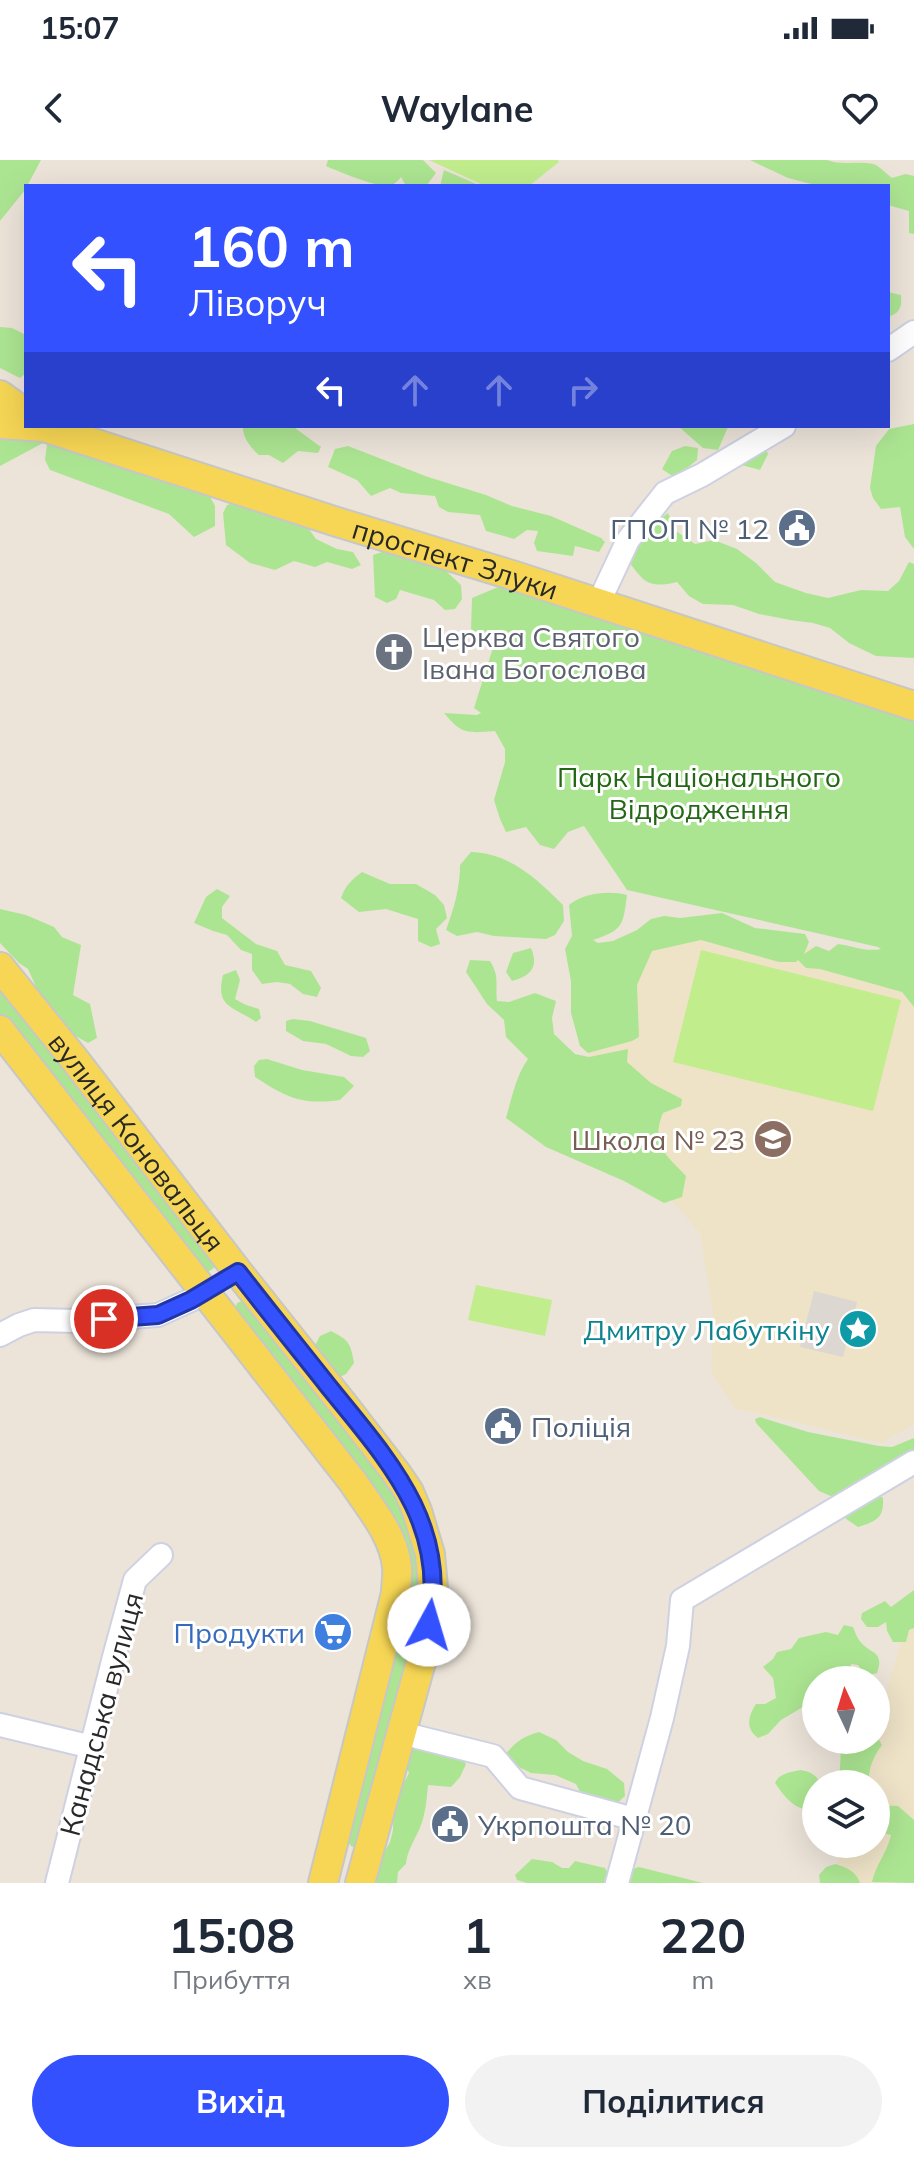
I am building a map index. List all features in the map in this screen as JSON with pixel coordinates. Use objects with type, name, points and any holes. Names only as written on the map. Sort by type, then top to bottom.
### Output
[{"type":"main road","points":[[0,395],[24,413]]},
{"type":"main road","name":"проспект Злуки","points":[[0,424],[24,425]]},
{"type":"main road","name":"проспект Злуки","points":[[49,428],[914,706]]},
{"type":"main road","name":"вулиця Коновальця","points":[[0,967],[397,1474],[409,1492],[424,1529],[430,1554],[434,1599],[424,1651],[360,1883]]},
{"type":"main road","name":"вулиця Коновальця","points":[[0,1030],[353,1482],[382,1524],[393,1547],[397,1566],[396,1593],[323,1883]]},
{"type":"main road","points":[[205,1291],[238,1272]]},
{"type":"street","points":[[890,349],[914,332]]},
{"type":"street","points":[[598,604],[628,540],[665,493],[702,475],[781,428]]},
{"type":"street","points":[[0,1335],[34,1320],[77,1321],[158,1315],[205,1291]]},
{"type":"street","points":[[617,1883],[662,1718],[678,1646],[682,1600],[914,1462]]},
{"type":"street","name":"Канадська вулиця","points":[[57,1883],[135,1580],[161,1555]]},
{"type":"street","points":[[0,1725],[92,1747]]},
{"type":"street","points":[[401,1733],[493,1756],[520,1788],[634,1819]]},
{"type":"shaded area","name":"Школа № 23","points":[[665,915],[914,970],[914,1424],[882,1443],[735,1409],[711,1371],[713,1313],[700,1233],[672,1201],[591,1078],[579,966]]},
{"type":"shaded area","points":[[814,1291],[857,1302],[843,1357],[800,1347]]},
{"type":"shaded area","points":[[914,1597],[914,1883],[831,1883],[838,1858],[890,1858],[890,1770],[864,1770],[871,1754],[890,1754],[890,1679]]},
{"type":"green space","points":[[0,160],[41,160],[28,184],[24,184],[24,191],[0,221]]},
{"type":"green space","points":[[328,160],[423,160],[436,173],[428,184],[405,184],[401,177],[393,184],[375,184],[326,166]]},
{"type":"green space","points":[[429,160],[559,162],[532,184],[481,184]]},
{"type":"green space","points":[[750,160],[865,163],[876,165],[892,178],[906,174],[914,176],[914,234],[909,233],[909,211],[890,206],[890,184],[811,184],[788,178]]},
{"type":"green space","points":[[444,170],[476,184],[440,184]]},
{"type":"green space","points":[[890,292],[901,295],[898,312],[890,316]]},
{"type":"green space","points":[[0,327],[12,328],[24,334],[24,375],[20,378],[0,368]]},
{"type":"green space","points":[[914,424],[914,549],[905,537],[900,507],[881,509],[870,488],[876,446],[889,429]]},
{"type":"green space","points":[[243,428],[295,428],[321,447],[318,453],[298,451],[283,463],[269,455],[259,455]]},
{"type":"green space","points":[[680,428],[728,428],[718,450],[703,448]]},
{"type":"green space","points":[[0,437],[45,442],[0,466]]},
{"type":"green space","points":[[59,438],[209,495],[215,506],[215,526],[194,537],[169,514],[50,470],[45,460],[47,445]]},
{"type":"green space","points":[[764,443],[768,454],[760,470],[738,464]]},
{"type":"green space","points":[[348,446],[512,506],[551,516],[605,542],[599,552],[575,546],[573,556],[537,551],[534,543],[538,531],[527,530],[514,539],[486,531],[480,515],[448,512],[439,507],[435,496],[401,493],[390,488],[371,496],[357,480],[328,467],[335,449]]},
{"type":"green space","points":[[685,446],[698,448],[697,460],[675,478],[662,469],[672,451]]},
{"type":"green space","points":[[234,503],[306,525],[316,539],[337,549],[353,552],[361,565],[352,569],[327,562],[315,567],[294,561],[275,570],[250,563],[226,545],[223,513],[227,505]]},
{"type":"green space","points":[[668,513],[676,531],[695,544],[714,540],[737,549],[775,582],[828,598],[861,590],[888,591],[899,581],[909,562],[914,564],[914,658],[876,656],[849,643],[830,628],[759,614],[733,605],[703,604],[689,596],[677,582],[658,585],[646,581],[625,557],[648,529]]},
{"type":"green space","points":[[391,549],[446,571],[461,585],[462,599],[455,609],[445,610],[434,600],[400,590],[396,599],[387,603],[375,597],[373,555]]},
{"type":"green space","name":"Парк Національного Відродження","points":[[503,585],[914,717],[914,1007],[902,992],[820,969],[806,968],[798,960],[779,962],[701,940],[652,951],[637,985],[639,1037],[588,1053],[580,1046],[571,1013],[571,981],[565,949],[572,936],[569,905],[589,895],[627,895],[620,925],[616,930],[593,940],[598,943],[613,941],[637,930],[651,919],[722,913],[755,928],[805,934],[809,942],[804,954],[816,946],[829,951],[838,944],[881,949],[627,890],[584,826],[568,832],[554,849],[540,845],[526,827],[506,832],[494,800],[505,762],[505,749],[495,731],[466,731],[444,713],[481,713],[474,708],[496,638],[471,629],[472,598]]},
{"type":"green space","points":[[471,852],[485,853],[510,862],[533,877],[563,905],[564,921],[555,935],[546,939],[477,932],[457,936],[446,930],[456,898],[460,865]]},
{"type":"green space","points":[[362,872],[390,884],[416,884],[435,895],[444,905],[447,918],[436,929],[440,944],[431,947],[418,941],[418,919],[386,909],[359,912],[341,898],[349,883]]},
{"type":"green space","points":[[217,889],[230,896],[222,907],[222,918],[256,944],[277,951],[285,965],[311,971],[321,988],[317,997],[303,994],[290,984],[262,984],[252,970],[252,954],[241,950],[227,935],[194,923],[206,897]]},
{"type":"green space","points":[[0,909],[26,915],[54,927],[62,937],[81,945],[73,995],[90,1004],[97,1038],[88,1043],[72,1034],[54,1015],[28,969],[0,943]]},
{"type":"green space","points":[[531,948],[534,960],[532,970],[512,981],[506,972],[513,953]]},
{"type":"green space","points":[[701,950],[901,1000],[873,1111],[673,1062]]},
{"type":"green space","points":[[470,960],[490,961],[496,976],[497,1001],[509,1002],[535,993],[556,1001],[552,1018],[554,1034],[575,1054],[589,1057],[628,1049],[627,1062],[651,1083],[682,1099],[681,1106],[663,1113],[658,1133],[662,1148],[686,1176],[682,1197],[664,1203],[624,1181],[546,1147],[506,1118],[517,1080],[528,1059],[506,1037],[504,1020],[487,1004],[466,972]]},
{"type":"green space","points":[[236,970],[240,980],[235,999],[259,1009],[261,1018],[256,1022],[224,1000],[221,986],[223,975]]},
{"type":"green space","points":[[0,978],[216,1261],[214,1268],[204,1271],[0,1018]]},
{"type":"green space","points":[[293,1019],[366,1038],[370,1051],[363,1057],[351,1056],[326,1044],[303,1041],[286,1031],[286,1021]]},
{"type":"green space","points":[[267,1059],[302,1070],[344,1077],[354,1086],[340,1100],[295,1098],[255,1077],[254,1066],[259,1060]]},
{"type":"green space","points":[[476,1285],[552,1300],[545,1336],[468,1320]]},
{"type":"green space","points":[[245,1300],[404,1502],[426,1597],[358,1849],[345,1838],[407,1573],[235,1309],[237,1303]]},
{"type":"green space","points":[[331,1331],[348,1343],[354,1363],[346,1374],[336,1379],[314,1347],[320,1336]]},
{"type":"green space","points":[[760,1417],[808,1432],[879,1446],[892,1447],[914,1438],[914,1466],[868,1483],[853,1484],[843,1497],[833,1497],[819,1491],[756,1423],[755,1419]]},
{"type":"green space","points":[[873,1490],[883,1498],[881,1514],[858,1527],[845,1518],[842,1506]]},
{"type":"green space","points":[[914,1590],[914,1628],[909,1630],[906,1642],[893,1642],[886,1622],[878,1627],[867,1627],[861,1619],[862,1613],[885,1601],[891,1607]]},
{"type":"green space","points":[[844,1625],[853,1627],[863,1645],[878,1656],[879,1666],[802,1666],[802,1708],[781,1720],[768,1734],[758,1738],[750,1726],[751,1713],[756,1704],[765,1704],[776,1698],[773,1678],[763,1667],[777,1652],[791,1649],[799,1638],[826,1632],[838,1635]]},
{"type":"green space","points":[[539,1732],[556,1740],[583,1761],[607,1769],[624,1783],[625,1796],[614,1806],[582,1796],[576,1784],[555,1775],[531,1773],[507,1761],[506,1754],[513,1746]]},
{"type":"green space","points":[[414,1742],[460,1754],[466,1764],[451,1787],[428,1785],[421,1825],[406,1864],[398,1872],[397,1883],[374,1883],[381,1858],[390,1842],[393,1803],[409,1773],[407,1768]]},
{"type":"green space","points":[[840,1754],[876,1754],[870,1770],[840,1770]]},
{"type":"green space","points":[[802,1770],[802,1808],[786,1798],[775,1783],[789,1772]]},
{"type":"green space","points":[[890,1806],[898,1806],[914,1820],[914,1883],[872,1882],[882,1858],[890,1858]]},
{"type":"green space","points":[[532,1859],[552,1862],[562,1868],[569,1868],[575,1861],[605,1868],[613,1883],[527,1883],[517,1880],[515,1875]]},
{"type":"green space","points":[[835,1864],[850,1870],[860,1883],[820,1883],[819,1875],[826,1867]]},
{"type":"green space","points":[[639,1867],[703,1883],[621,1883],[623,1872]]},
{"type":"place","name":"ГПОП № 12","points":[[797,528]]},
{"type":"place","name":"Церква Святого Івана Богослова","points":[[394,652]]},
{"type":"place","name":"Школа № 23","points":[[773,1139]]},
{"type":"place","name":"Дмитру Лабуткіну","points":[[858,1329]]},
{"type":"place","name":"Поліція","points":[[503,1426]]},
{"type":"place","name":"Продукти","points":[[333,1632]]},
{"type":"place","name":"Укрпошта № 20","points":[[450,1824]]},
{"type":"route","points":[[104,1319],[158,1315],[191,1300],[238,1272],[409,1492],[430,1554],[434,1599],[429,1625]]}]
